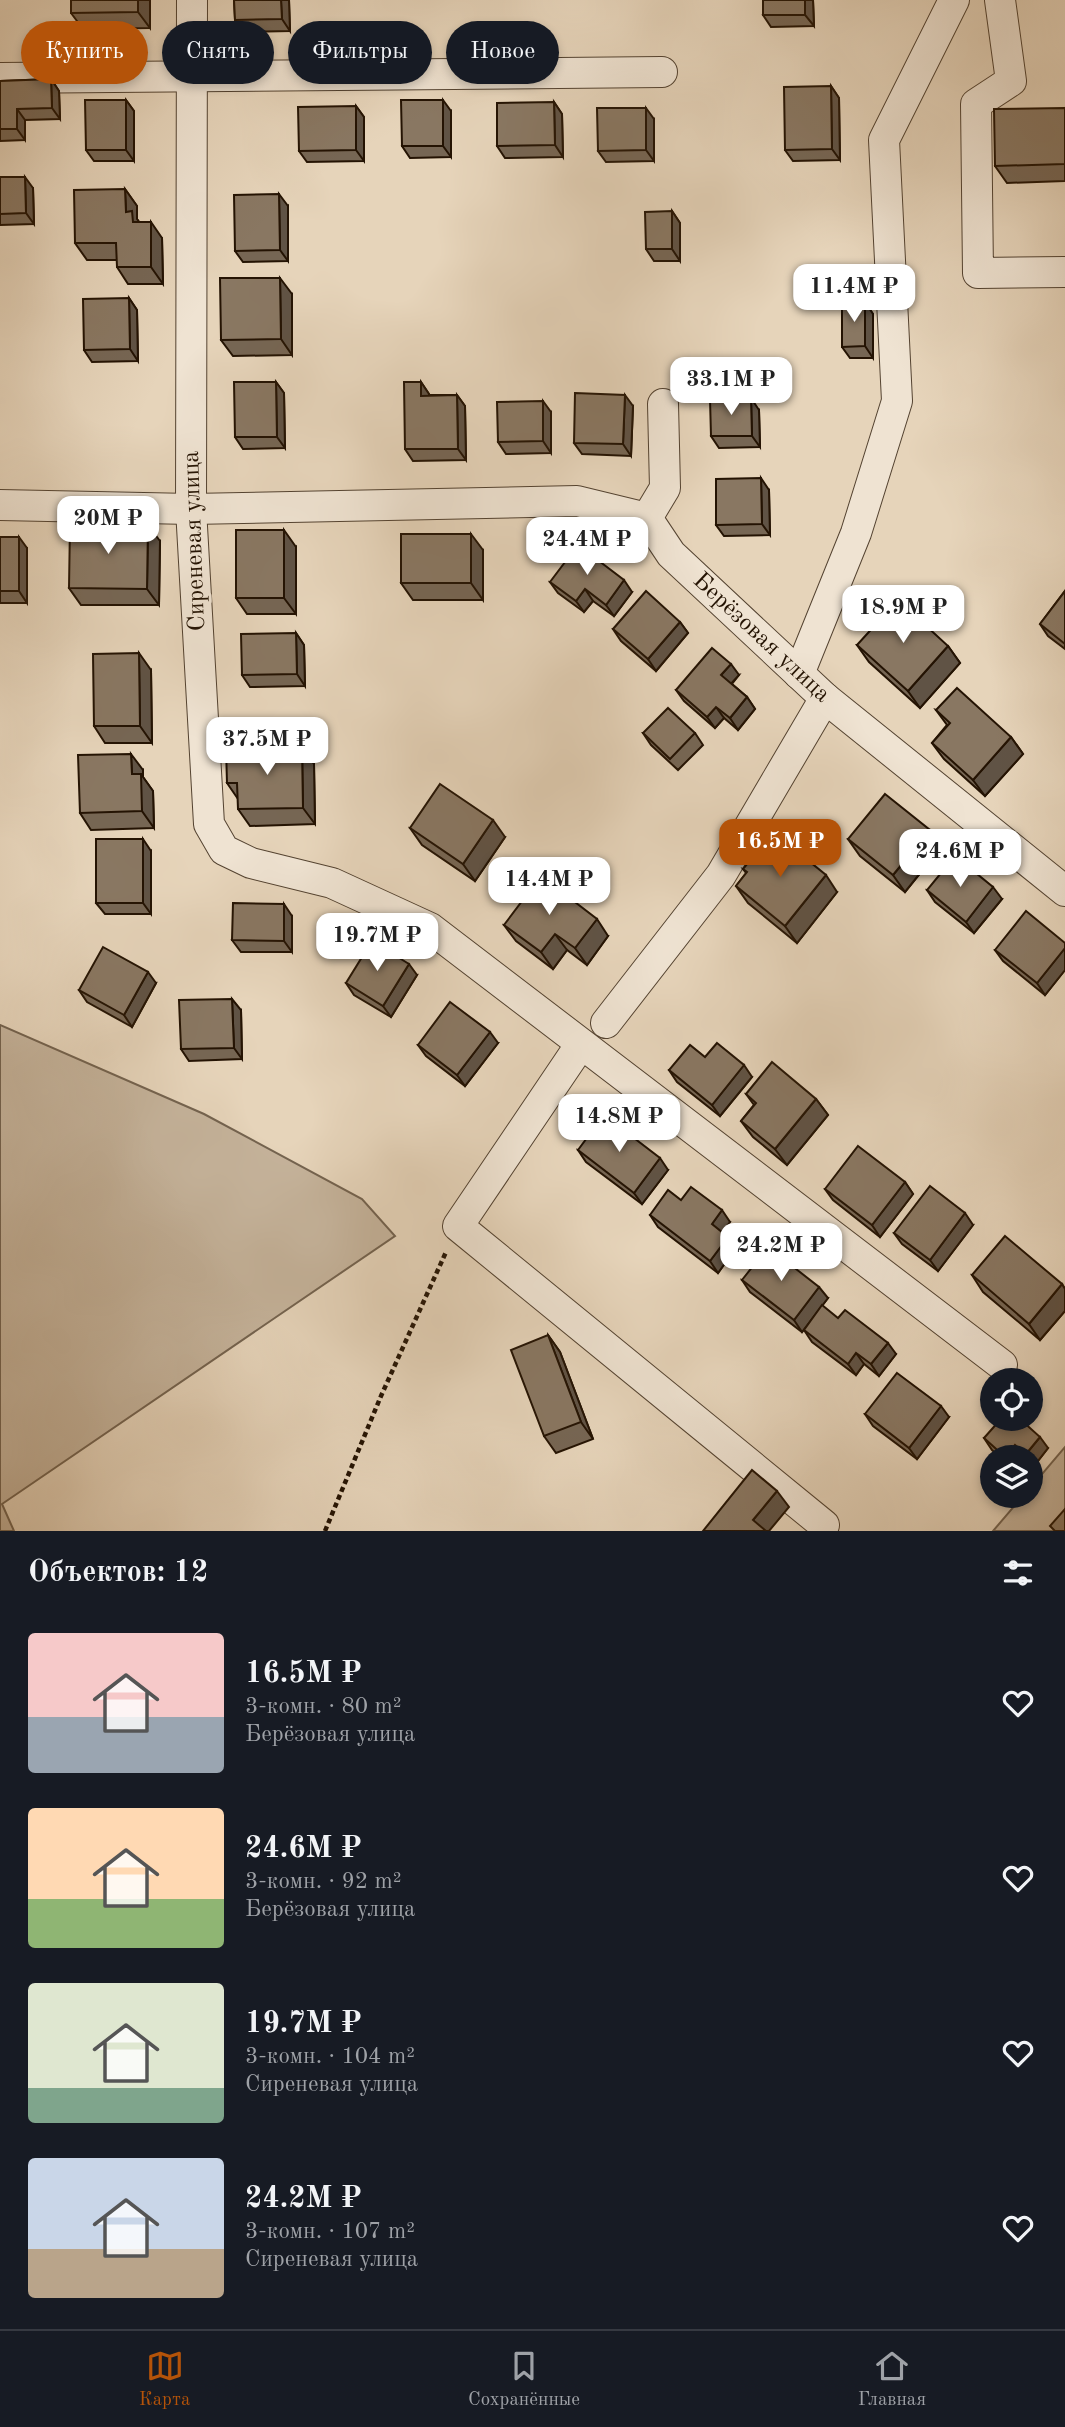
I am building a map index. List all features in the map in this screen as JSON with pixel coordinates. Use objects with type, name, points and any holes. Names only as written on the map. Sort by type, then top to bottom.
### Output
[{"type":"street","name":"Сиреневая улица","points":[[192,0],[192,21]]},
{"type":"street","points":[[799,674],[856,533],[897,401],[884,140],[954,0]]},
{"type":"street","points":[[1000,0],[1011,81],[976,104],[978,273],[1065,272]]},
{"type":"street","points":[[274,75],[662,72]]},
{"type":"street","points":[[0,78],[162,76]]},
{"type":"street","name":"Сиреневая улица","points":[[193,84],[191,509],[209,824],[224,850],[251,863],[332,883],[430,928],[1002,1365]]},
{"type":"street","points":[[0,505],[191,509],[577,501],[647,517],[665,488],[663,404]]},
{"type":"street","name":"Берёзовая улица","points":[[647,517],[671,554],[825,698],[1065,891]]},
{"type":"street","points":[[606,1023],[721,875],[825,698]]},
{"type":"street","points":[[581,1044],[458,1226],[824,1525]]},
{"type":"path","points":[[325,1531],[381,1396],[458,1226]]},
{"type":"shaded area","points":[[0,1025],[204,1114],[362,1199],[395,1236],[2,1504],[14,1531],[0,1531]]},
{"type":"shaded area","points":[[1065,1447],[1065,1531],[993,1531],[1013,1508],[1043,1508],[1043,1473]]},
{"type":"building","points":[[71,0],[138,0],[138,12],[71,13]]},
{"type":"building","points":[[234,0],[281,0],[282,19],[235,20]]},
{"type":"building","points":[[763,0],[805,0],[805,15],[763,15]]},
{"type":"building","points":[[0,81],[51,84],[52,108],[17,109],[17,129],[0,129]]},
{"type":"building","points":[[831,86],[832,149],[785,150],[784,87]]},
{"type":"building","points":[[85,100],[126,100],[126,150],[86,150]]},
{"type":"building","points":[[401,100],[443,100],[443,146],[402,146]]},
{"type":"building","points":[[554,102],[555,145],[497,146],[497,103]]},
{"type":"building","points":[[356,106],[356,150],[299,151],[298,107]]},
{"type":"building","points":[[597,108],[646,108],[646,150],[598,151]]},
{"type":"building","points":[[1065,108],[1065,164],[995,166],[994,109]]},
{"type":"building","points":[[0,177],[25,177],[26,213],[0,214]]},
{"type":"building","points":[[125,189],[126,212],[132,211],[133,222],[151,222],[151,267],[117,267],[116,243],[75,243],[74,190]]},
{"type":"building","points":[[279,194],[280,250],[235,251],[234,195]]},
{"type":"building","points":[[672,211],[672,249],[646,249],[645,212]]},
{"type":"building","points":[[220,278],[280,278],[281,339],[221,340]]},
{"type":"building","points":[[129,298],[130,349],[84,350],[83,299]]},
{"type":"building","points":[[865,302],[865,346],[842,347],[842,303]]},
{"type":"building","points":[[234,382],[276,382],[277,437],[235,437]]},
{"type":"building","points":[[404,382],[421,382],[421,396],[457,395],[458,449],[405,449]]},
{"type":"building","points":[[575,393],[625,395],[623,444],[574,443]]},
{"type":"building","points":[[751,398],[752,436],[711,436],[710,399]]},
{"type":"building","points":[[543,401],[543,441],[498,442],[497,402]]},
{"type":"building","points":[[761,478],[762,524],[716,525],[716,479]]},
{"type":"building","points":[[70,524],[148,525],[147,589],[69,588]]},
{"type":"building","points":[[236,530],[284,530],[284,598],[236,598]]},
{"type":"building","points":[[401,534],[471,534],[471,583],[401,583]]},
{"type":"building","points":[[0,537],[19,537],[19,591],[0,591]]},
{"type":"building","points":[[578,545],[624,580],[606,605],[585,589],[576,601],[550,582]]},
{"type":"building","points":[[646,591],[680,622],[648,659],[613,629]]},
{"type":"building","points":[[1065,591],[1065,644],[1040,624]]},
{"type":"building","points":[[898,600],[948,646],[908,691],[857,645]]},
{"type":"building","points":[[296,633],[297,674],[242,675],[241,634]]},
{"type":"building","points":[[712,648],[731,664],[721,675],[747,697],[730,718],[716,707],[707,717],[676,690]]},
{"type":"building","points":[[139,653],[140,726],[94,726],[93,654]]},
{"type":"building","points":[[957,688],[1011,737],[973,780],[932,743],[950,723],[936,710]]},
{"type":"building","points":[[668,708],[695,733],[670,759],[643,733]]},
{"type":"building","points":[[302,747],[303,808],[238,809],[237,783],[227,783],[226,748]]},
{"type":"building","points":[[131,754],[132,774],[141,774],[142,811],[80,813],[78,755]]},
{"type":"building","points":[[440,784],[493,820],[463,864],[410,828]]},
{"type":"building","points":[[885,794],[930,830],[893,875],[848,839]]},
{"type":"building","points":[[773,832],[826,875],[785,926],[736,886],[747,872],[743,869]]},
{"type":"building","points":[[96,839],[143,839],[143,903],[96,903]]},
{"type":"building","points":[[955,856],[993,887],[966,922],[927,890]]},
{"type":"building","points":[[541,876],[597,919],[575,948],[555,934],[541,952],[504,925]]},
{"type":"building","points":[[233,903],[284,904],[284,941],[232,940]]},
{"type":"building","points":[[1026,911],[1065,943],[1065,948],[1037,983],[995,950]]},
{"type":"building","points":[[372,941],[409,964],[383,1006],[346,983]]},
{"type":"building","points":[[103,947],[148,972],[124,1015],[79,990]]},
{"type":"building","points":[[232,999],[234,1048],[181,1049],[179,1000]]},
{"type":"building","points":[[450,1002],[490,1032],[457,1075],[418,1045]]},
{"type":"building","points":[[717,1043],[744,1065],[712,1105],[669,1070],[690,1045],[705,1057]]},
{"type":"building","points":[[772,1062],[816,1099],[775,1149],[741,1121],[756,1103],[746,1094]]},
{"type":"building","points":[[604,1115],[660,1158],[634,1193],[578,1150]]},
{"type":"building","points":[[858,1146],[905,1182],[872,1225],[825,1189]]},
{"type":"building","points":[[930,1186],[965,1213],[930,1260],[894,1233]]},
{"type":"building","points":[[691,1187],[722,1210],[712,1224],[728,1237],[710,1261],[650,1215],[668,1190],[681,1200]]},
{"type":"building","points":[[1005,1236],[1062,1284],[1029,1324],[972,1275]]},
{"type":"building","points":[[768,1247],[819,1287],[794,1320],[742,1280]]},
{"type":"building","points":[[822,1305],[838,1318],[845,1310],[888,1343],[871,1364],[856,1353],[848,1364],[804,1330]]},
{"type":"building","points":[[548,1335],[581,1422],[544,1436],[511,1350]]},
{"type":"building","points":[[897,1373],[941,1406],[909,1448],[865,1414]]},
{"type":"building","points":[[990,1431],[1033,1431],[1040,1437],[1033,1445],[992,1445],[984,1438]]},
{"type":"building","points":[[752,1470],[777,1491],[753,1520],[766,1531],[703,1531]]},
{"type":"building","points":[[1065,1509],[1065,1531],[1055,1531],[1050,1526]]}]
